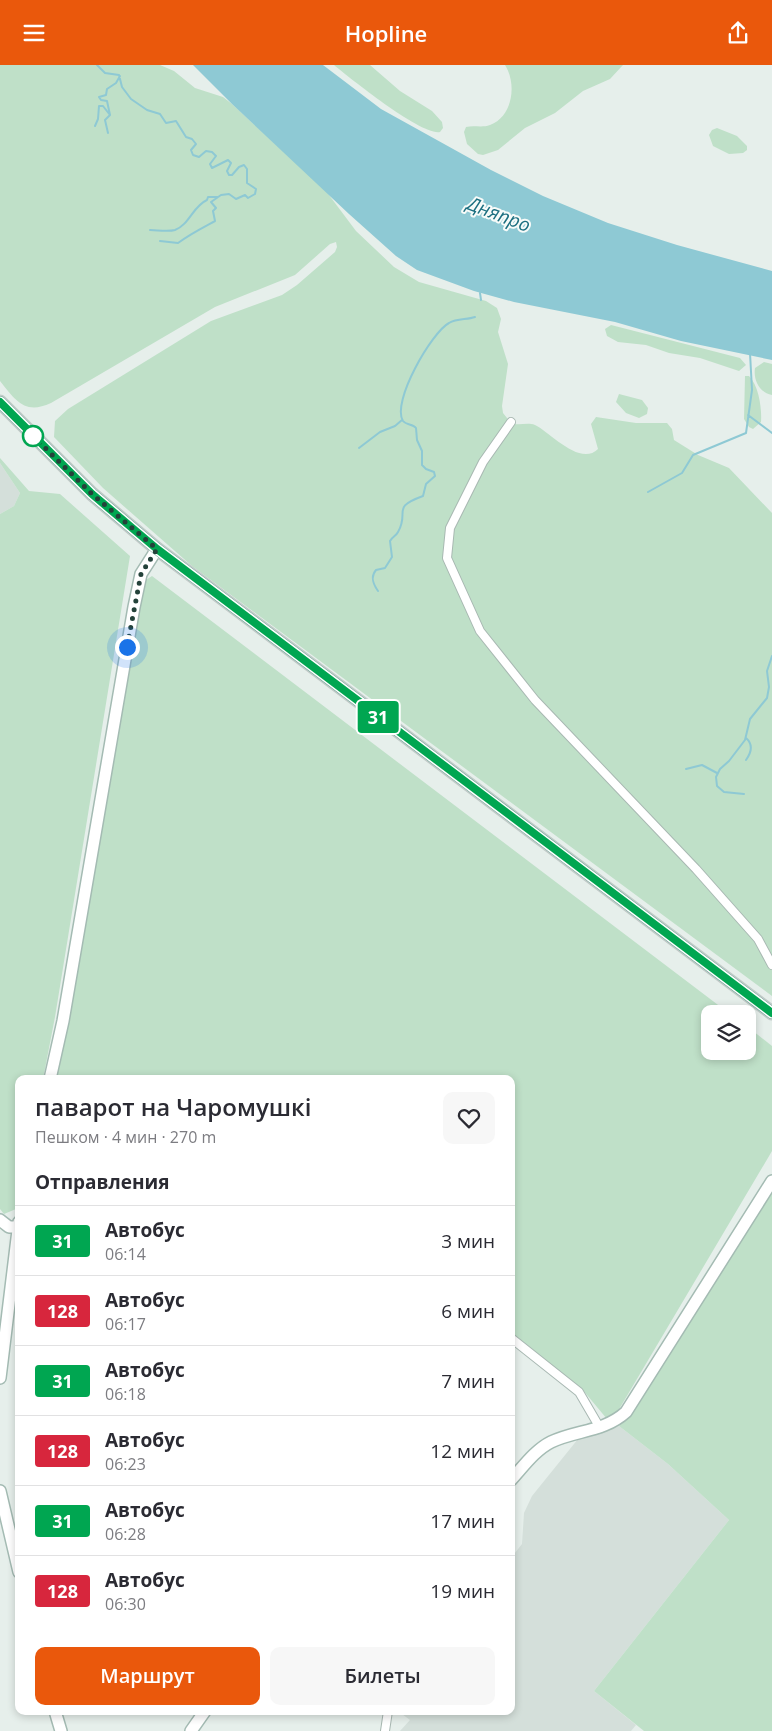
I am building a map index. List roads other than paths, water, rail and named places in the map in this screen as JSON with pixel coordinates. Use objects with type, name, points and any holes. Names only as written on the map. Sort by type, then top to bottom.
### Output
[{"type":"main road","points":[[0,402],[92,494],[157,549],[772,1013]]},
{"type":"street","points":[[511,422],[483,462],[450,528],[447,558],[480,631],[535,699],[696,869],[758,939],[772,965]]},
{"type":"street","points":[[51,1075],[65,1011],[141,574],[157,549]]},
{"type":"street","points":[[515,1475],[536,1453],[549,1443],[600,1428],[615,1421],[632,1404],[772,1181]]},
{"type":"street","points":[[0,1220],[9,1227],[15,1226]]},
{"type":"street","points":[[0,1378],[3,1311],[15,1242]]},
{"type":"street","points":[[515,1341],[580,1392],[600,1428]]},
{"type":"street","points":[[0,1491],[15,1555]]},
{"type":"street","points":[[56,1715],[61,1731]]},
{"type":"street","points":[[191,1731],[202,1715]]},
{"type":"street","points":[[385,1731],[387,1715]]},
{"type":"water","name":"Дняпро","points":[[193,65],[323,65],[381,109],[491,170],[543,196],[608,223],[677,245],[772,271],[772,360],[681,341],[615,322],[514,302],[474,291],[417,270],[396,256],[349,214]]},
{"type":"waterway","points":[[97,65],[105,73],[119,75],[122,87],[131,99],[147,110],[160,114],[166,123],[176,121],[186,137],[192,139],[196,144],[191,150],[193,155],[199,157],[206,151],[212,152],[216,156],[210,164],[212,168],[228,160],[231,163],[227,171],[229,175],[232,175],[239,167],[244,165],[247,169],[247,183],[256,189],[255,194],[248,198],[245,195],[236,199],[229,194],[221,195],[211,202],[216,208],[213,211],[215,221],[178,243],[160,241]]},
{"type":"waterway","points":[[110,115],[107,101],[101,100],[99,97],[106,95],[107,89],[116,83],[120,76]]},
{"type":"waterway","points":[[95,126],[98,119],[99,106],[103,106],[110,115]]},
{"type":"waterway","points":[[108,133],[105,120],[110,115]]},
{"type":"waterway","points":[[150,230],[166,231],[180,228],[208,197],[218,197]]},
{"type":"waterway","points":[[480,293],[481,300]]},
{"type":"waterway","points":[[378,591],[373,575],[376,570],[385,568],[392,557],[390,541],[401,525],[404,507],[413,500],[423,496],[426,484],[435,476],[434,472],[422,465],[422,451],[417,440],[416,428],[403,421],[401,412],[408,384],[424,353],[442,329],[452,321],[475,317]]},
{"type":"waterway","points":[[648,492],[682,473],[693,455],[746,433],[752,390],[750,353]]},
{"type":"waterway","points":[[748,415],[772,433]]},
{"type":"waterway","points":[[359,448],[380,432],[395,426],[402,420]]},
{"type":"waterway","points":[[744,794],[724,792],[717,786],[716,777],[720,769],[729,761],[745,740],[750,719],[767,698],[769,687],[767,671],[772,656]]},
{"type":"waterway","points":[[746,738],[750,743],[751,749],[746,760]]},
{"type":"waterway","points":[[686,769],[702,765],[717,773]]}]
